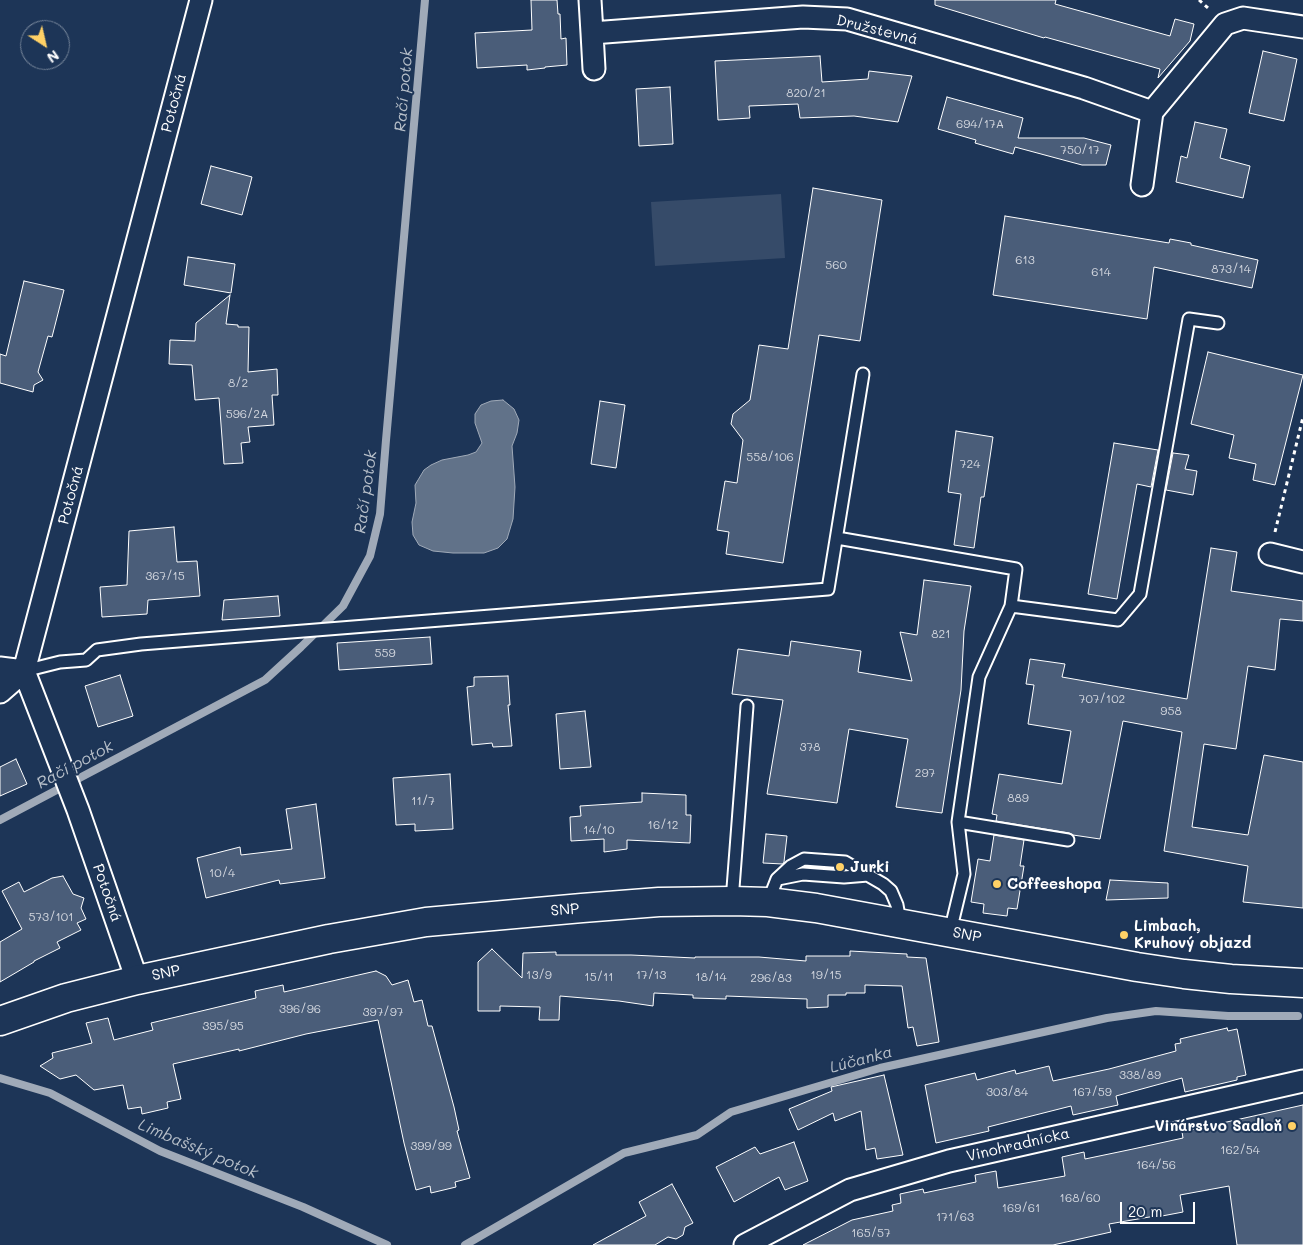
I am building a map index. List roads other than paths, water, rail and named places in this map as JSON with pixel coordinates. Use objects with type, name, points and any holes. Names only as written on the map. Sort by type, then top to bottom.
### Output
[{"type":"street","name":"Potočná","points":[[137,980],[78,810],[24,671],[200,0]]},
{"type":"street","points":[[590,0],[594,69]]},
{"type":"street","name":"Družstevná","points":[[592,33],[803,17],[847,20],[1084,88],[1152,112]]},
{"type":"street","points":[[1142,185],[1152,112],[1225,24],[1242,18],[1303,26]]},
{"type":"street","points":[[1270,554],[1303,562]]},
{"type":"street","points":[[0,668],[24,671]]},
{"type":"street","points":[[0,692],[24,671]]},
{"type":"street","name":"SNP","points":[[0,1021],[66,998],[137,980],[328,939],[426,922],[649,903],[732,901],[773,891],[816,908],[1137,967],[1231,979],[1303,983]]},
{"type":"street","name":"Vinohradnícka","points":[[745,1245],[850,1190],[948,1160],[1303,1082]]},
{"type":"lane","points":[[1011,606],[1118,620],[1140,594],[1189,319],[1218,323]]},
{"type":"lane","points":[[24,671],[60,662],[86,660],[97,650],[141,644],[828,589],[863,374]]},
{"type":"lane","points":[[837,538],[1016,569],[1011,606],[978,678],[958,822],[964,874],[950,932]]},
{"type":"lane","points":[[732,901],[747,706]]},
{"type":"lane","points":[[958,822],[1068,840]]},
{"type":"lane","points":[[773,891],[791,866],[804,859],[845,862],[883,884],[891,891],[897,905],[900,922]]},
{"type":"waterway","name":"Račí potok","points":[[0,820],[265,680],[343,606],[370,556],[380,514],[425,0]]},
{"type":"waterway","name":"Lúčanka","points":[[465,1245],[624,1153],[697,1135],[731,1112],[880,1068],[1107,1018],[1156,1011],[1228,1016],[1298,1016]]},
{"type":"waterway","name":"Limbašský potok","points":[[0,1078],[50,1093],[160,1151],[303,1207],[387,1245]]},
{"type":"place","name":"Jurki","points":[[840,867]]},
{"type":"place","name":"Coffeeshopa","points":[[997,884]]},
{"type":"place","name":"Limbach, Kruhový objazd","points":[[1124,935]]},
{"type":"place","name":"Vinárstvo Sadloň","points":[[1292,1126]]}]
